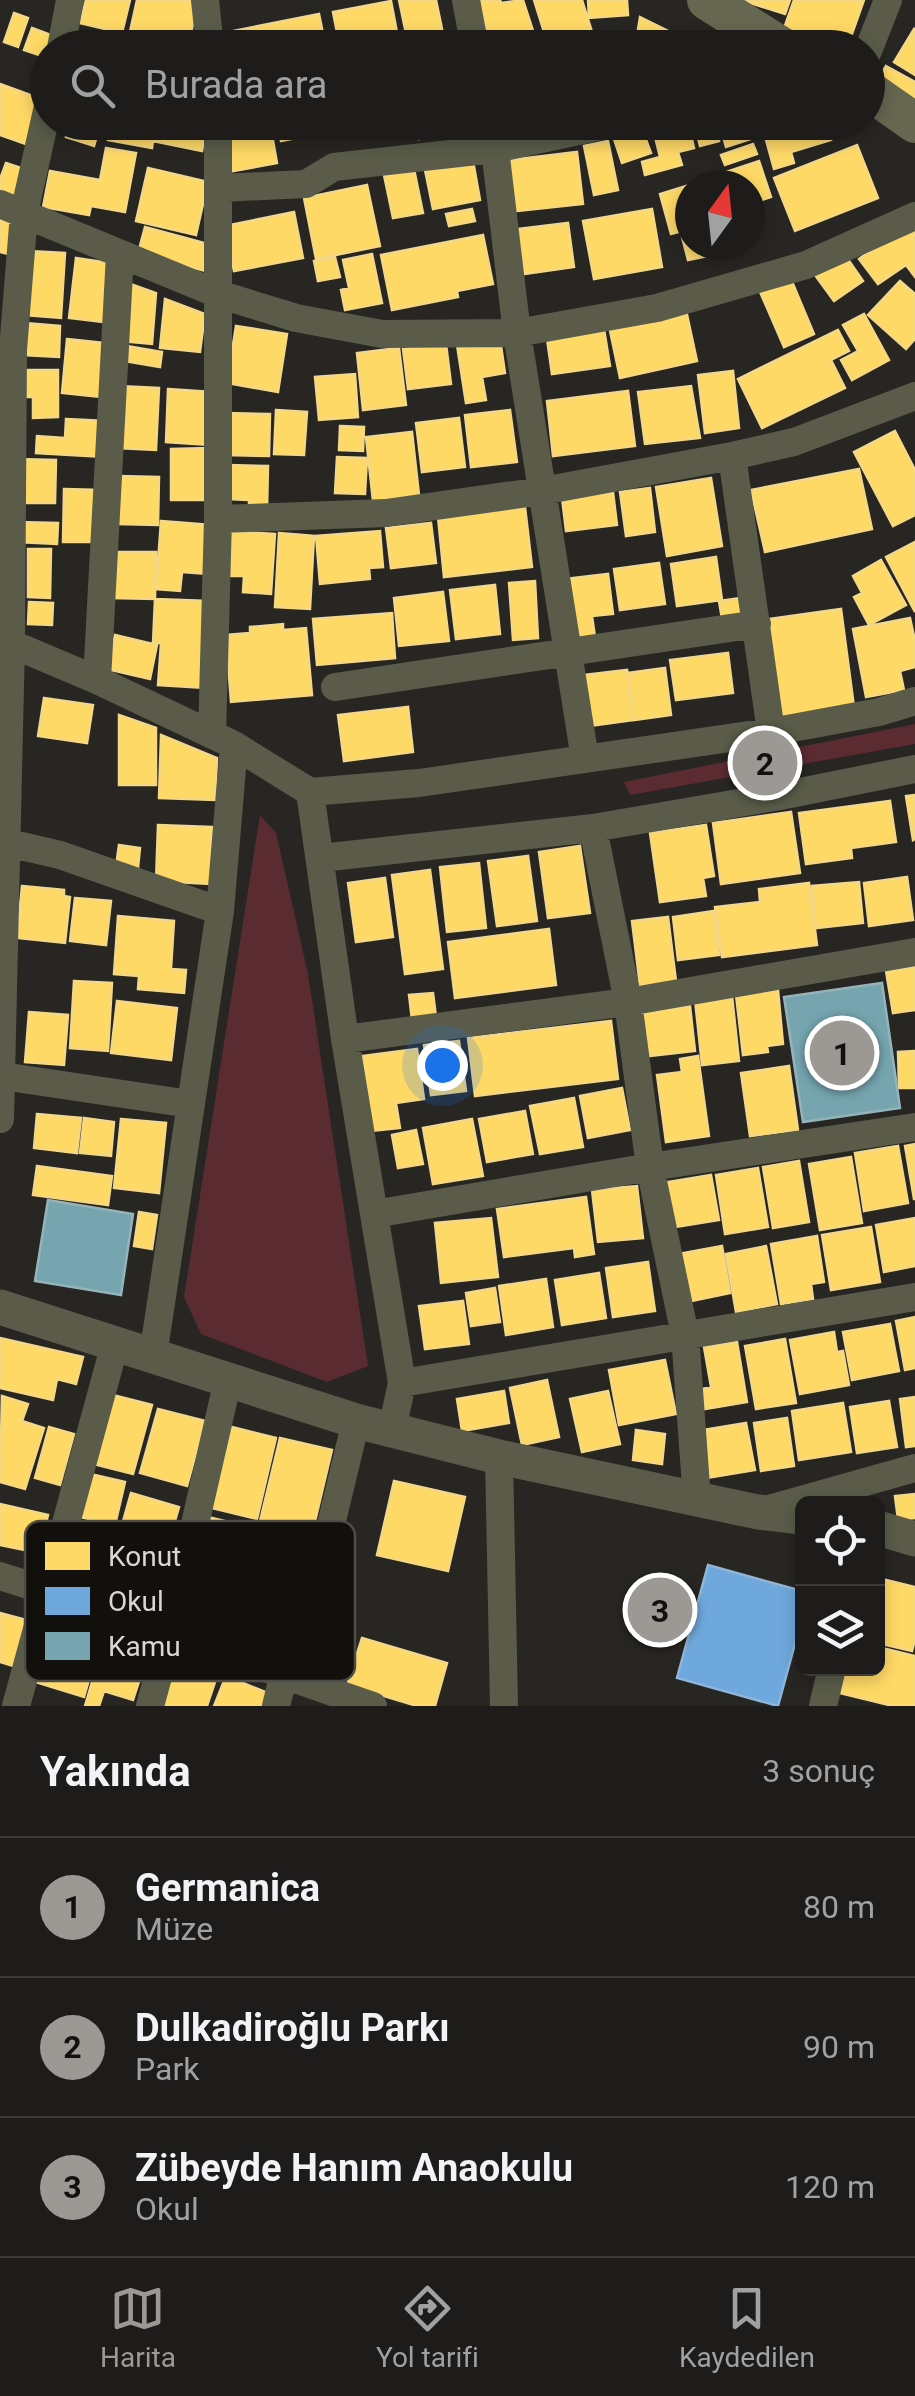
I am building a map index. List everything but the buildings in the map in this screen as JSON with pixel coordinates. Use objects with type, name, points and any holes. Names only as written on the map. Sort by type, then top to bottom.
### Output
[{"type":"main road","points":[[712,1],[756,30]]},
{"type":"main road","points":[[885,102],[915,124]]},
{"type":"street","points":[[64,30],[70,0]]},
{"type":"street","points":[[204,0],[208,30]]},
{"type":"street","points":[[466,0],[471,30]]},
{"type":"street","points":[[876,30],[888,0]]},
{"type":"street","points":[[0,1118],[12,208],[36,140]]},
{"type":"street","points":[[152,1356],[220,911],[223,740],[218,519],[219,140]]},
{"type":"street","points":[[220,188],[306,184],[334,167],[472,140]]},
{"type":"street","points":[[492,140],[516,333],[586,759]]},
{"type":"street","points":[[12,208],[218,294],[296,318],[382,334],[516,333],[657,308],[806,265],[915,216]]},
{"type":"street","points":[[98,680],[120,254]]},
{"type":"street","points":[[218,519],[386,513],[542,491],[794,442],[915,396]]},
{"type":"street","points":[[732,456],[771,732]]},
{"type":"street","points":[[336,687],[756,624]]},
{"type":"street","points":[[6,641],[223,740],[310,792],[419,783],[771,732],[878,712],[915,700]]},
{"type":"street","points":[[321,858],[592,828],[915,769]]},
{"type":"street","points":[[310,792],[345,1039],[402,1383],[392,1430]]},
{"type":"street","points":[[592,828],[628,1002],[650,1167],[685,1335],[697,1500]]},
{"type":"street","points":[[4,841],[60,855],[220,911]]},
{"type":"street","points":[[345,1039],[628,1002],[915,952]]},
{"type":"street","points":[[2,1076],[190,1104]]},
{"type":"street","points":[[374,1214],[915,1126]]},
{"type":"street","points":[[402,1383],[915,1297]]},
{"type":"street","points":[[0,1307],[356,1421],[500,1457],[795,1517]]},
{"type":"street","points":[[67,1521],[114,1344]]},
{"type":"street","points":[[196,1521],[228,1380]]},
{"type":"street","points":[[332,1521],[356,1421]]},
{"type":"street","points":[[500,1457],[504,1706]]},
{"type":"street","points":[[758,1512],[915,1468]]},
{"type":"street","points":[[885,1530],[915,1539]]},
{"type":"street","points":[[0,1576],[25,1584]]},
{"type":"street","points":[[16,1706],[25,1674]]},
{"type":"street","points":[[823,1706],[830,1676]]},
{"type":"street","points":[[150,1706],[157,1681]]},
{"type":"street","points":[[276,1706],[283,1681]]},
{"type":"street","points":[[299,1681],[372,1706]]},
{"type":"shaded area","points":[[915,724],[915,744],[630,795],[624,782]]},
{"type":"shaded area","points":[[260,815],[276,833],[308,974],[368,1366],[327,1382],[201,1334],[184,1297]]},
{"type":"place","name":"Dulkadiroğlu Parkı","points":[[765,763]]},
{"type":"place","name":"Germanica","points":[[842,1053]]},
{"type":"place","name":"Zübeyde Hanım Anaokulu","points":[[660,1610]]}]
